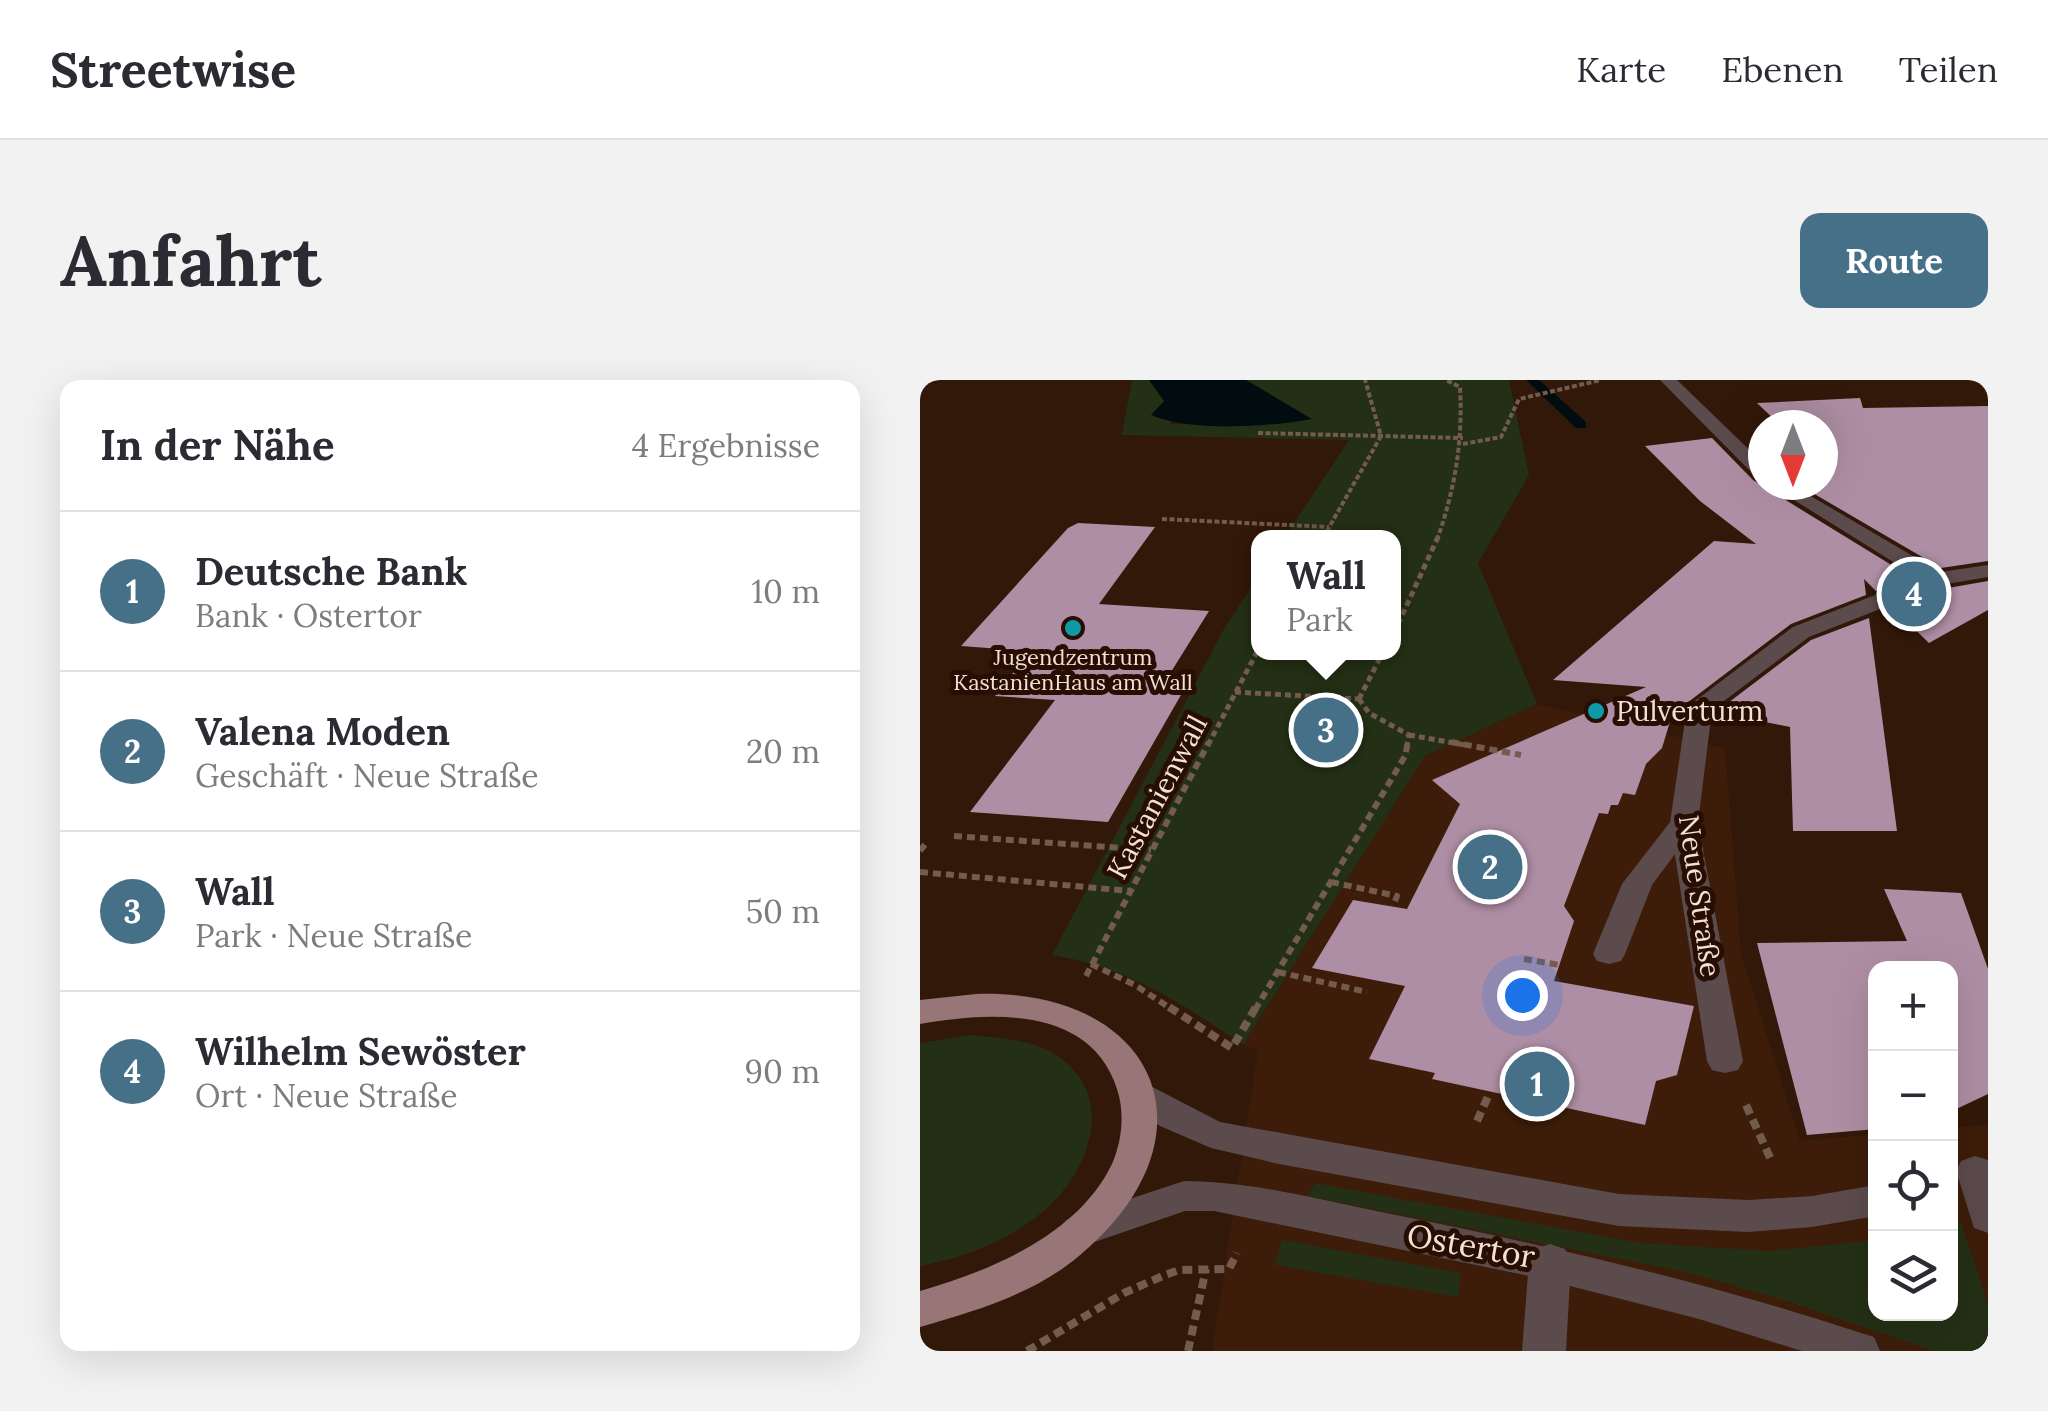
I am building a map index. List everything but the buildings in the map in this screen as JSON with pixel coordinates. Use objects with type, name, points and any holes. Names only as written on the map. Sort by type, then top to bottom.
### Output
[{"type":"main road","name":"Ostertor","points":[[920,1012],[962,1005],[1019,1006],[1069,1018],[1115,1048],[1139,1093],[1139,1136],[1132,1162],[1120,1184],[1080,1231],[1032,1268],[972,1294],[920,1309]]},
{"type":"street","points":[[1668,380],[1748,458]]},
{"type":"street","points":[[1804,500],[1936,579]]},
{"type":"street","name":"Neue Straße","points":[[1725,1061],[1684,824],[1700,707],[1801,632],[1936,579],[1988,571]]},
{"type":"street","points":[[1609,954],[1637,884],[1684,824]]},
{"type":"street","name":"Ostertor","points":[[1139,1093],[1173,1116],[1211,1134],[1474,1186],[1674,1217],[1796,1213],[1868,1201]]},
{"type":"street","points":[[1971,1169],[1988,1217]]},
{"type":"street","name":"Ostertor","points":[[1080,1231],[1184,1196],[1214,1196],[1550,1261],[1670,1290],[1858,1351]]},
{"type":"street","points":[[1544,1351],[1550,1261]]},
{"type":"path","points":[[1162,519],[1328,528],[1381,436],[1365,380]]},
{"type":"path","points":[[1401,620],[1431,562],[1463,441],[1460,387],[1446,380]]},
{"type":"path","points":[[1258,433],[1463,441],[1501,437],[1519,399],[1601,380]]},
{"type":"path","name":"Kastanienwall","points":[[1253,660],[1091,964],[1136,985],[1232,1048],[1278,972]]},
{"type":"path","points":[[1358,699],[1379,660]]},
{"type":"path","points":[[1235,692],[1358,699]]},
{"type":"path","points":[[1358,699],[1368,713],[1409,734],[1521,755]]},
{"type":"path","points":[[1367,992],[1278,972],[1406,756],[1409,734]]},
{"type":"path","points":[[954,836],[1151,850]]},
{"type":"path","points":[[920,851],[927,842]]},
{"type":"path","points":[[920,872],[1130,891]]},
{"type":"path","points":[[1026,882],[1031,873]]},
{"type":"path","points":[[1331,882],[1397,896],[1393,906]]},
{"type":"path","points":[[1725,1061],[1796,1213]]},
{"type":"path","points":[[1477,1120],[1490,1092]]},
{"type":"path","points":[[1027,1351],[1138,1286],[1179,1270],[1206,1269],[1188,1351]]},
{"type":"shaded area","points":[[1149,380],[1246,380],[1312,419],[1230,426],[1167,420],[1151,415],[1164,401]]},
{"type":"shaded area","points":[[1537,704],[1725,748],[1741,953],[1800,1141],[1868,1135],[1868,1321],[1958,1321],[1958,1127],[1988,1124],[1988,1351],[1212,1351],[1258,1050],[1243,1045],[1425,756]]},
{"type":"green space","points":[[1132,380],[1149,380],[1164,401],[1171,424],[1288,423],[1310,419],[1246,380],[1509,380],[1529,475],[1478,563],[1537,704],[1425,756],[1243,1045],[1153,989],[1105,968],[1052,955],[1224,629],[1251,588],[1251,660],[1401,660],[1401,530],[1290,530],[1349,440],[1122,435]]},
{"type":"green space","points":[[971,1035],[1033,1045],[1053,1053],[1074,1070],[1092,1111],[1090,1134],[1073,1178],[1040,1214],[983,1248],[920,1266],[920,1043]]},
{"type":"green space","points":[[1315,1183],[1640,1243],[1769,1251],[1868,1241],[1868,1321],[1958,1321],[1961,1222],[1988,1305],[1988,1351],[1934,1351],[1686,1272],[1308,1196]]},
{"type":"green space","points":[[1282,1240],[1461,1273],[1458,1297],[1275,1265]]},
{"type":"waterway","points":[[1532,380],[1581,425]]},
{"type":"place","name":"Wilhelm Sewöster","points":[[1914,594]]},
{"type":"place","name":"Jugendzentrum KastanienHaus am Wall","points":[[1073,628]]},
{"type":"place","name":"Pulverturm","points":[[1596,711]]},
{"type":"place","name":"Wall","points":[[1326,730]]},
{"type":"place","name":"Valena Moden","points":[[1490,867]]},
{"type":"place","name":"Deutsche Bank","points":[[1537,1084]]}]
